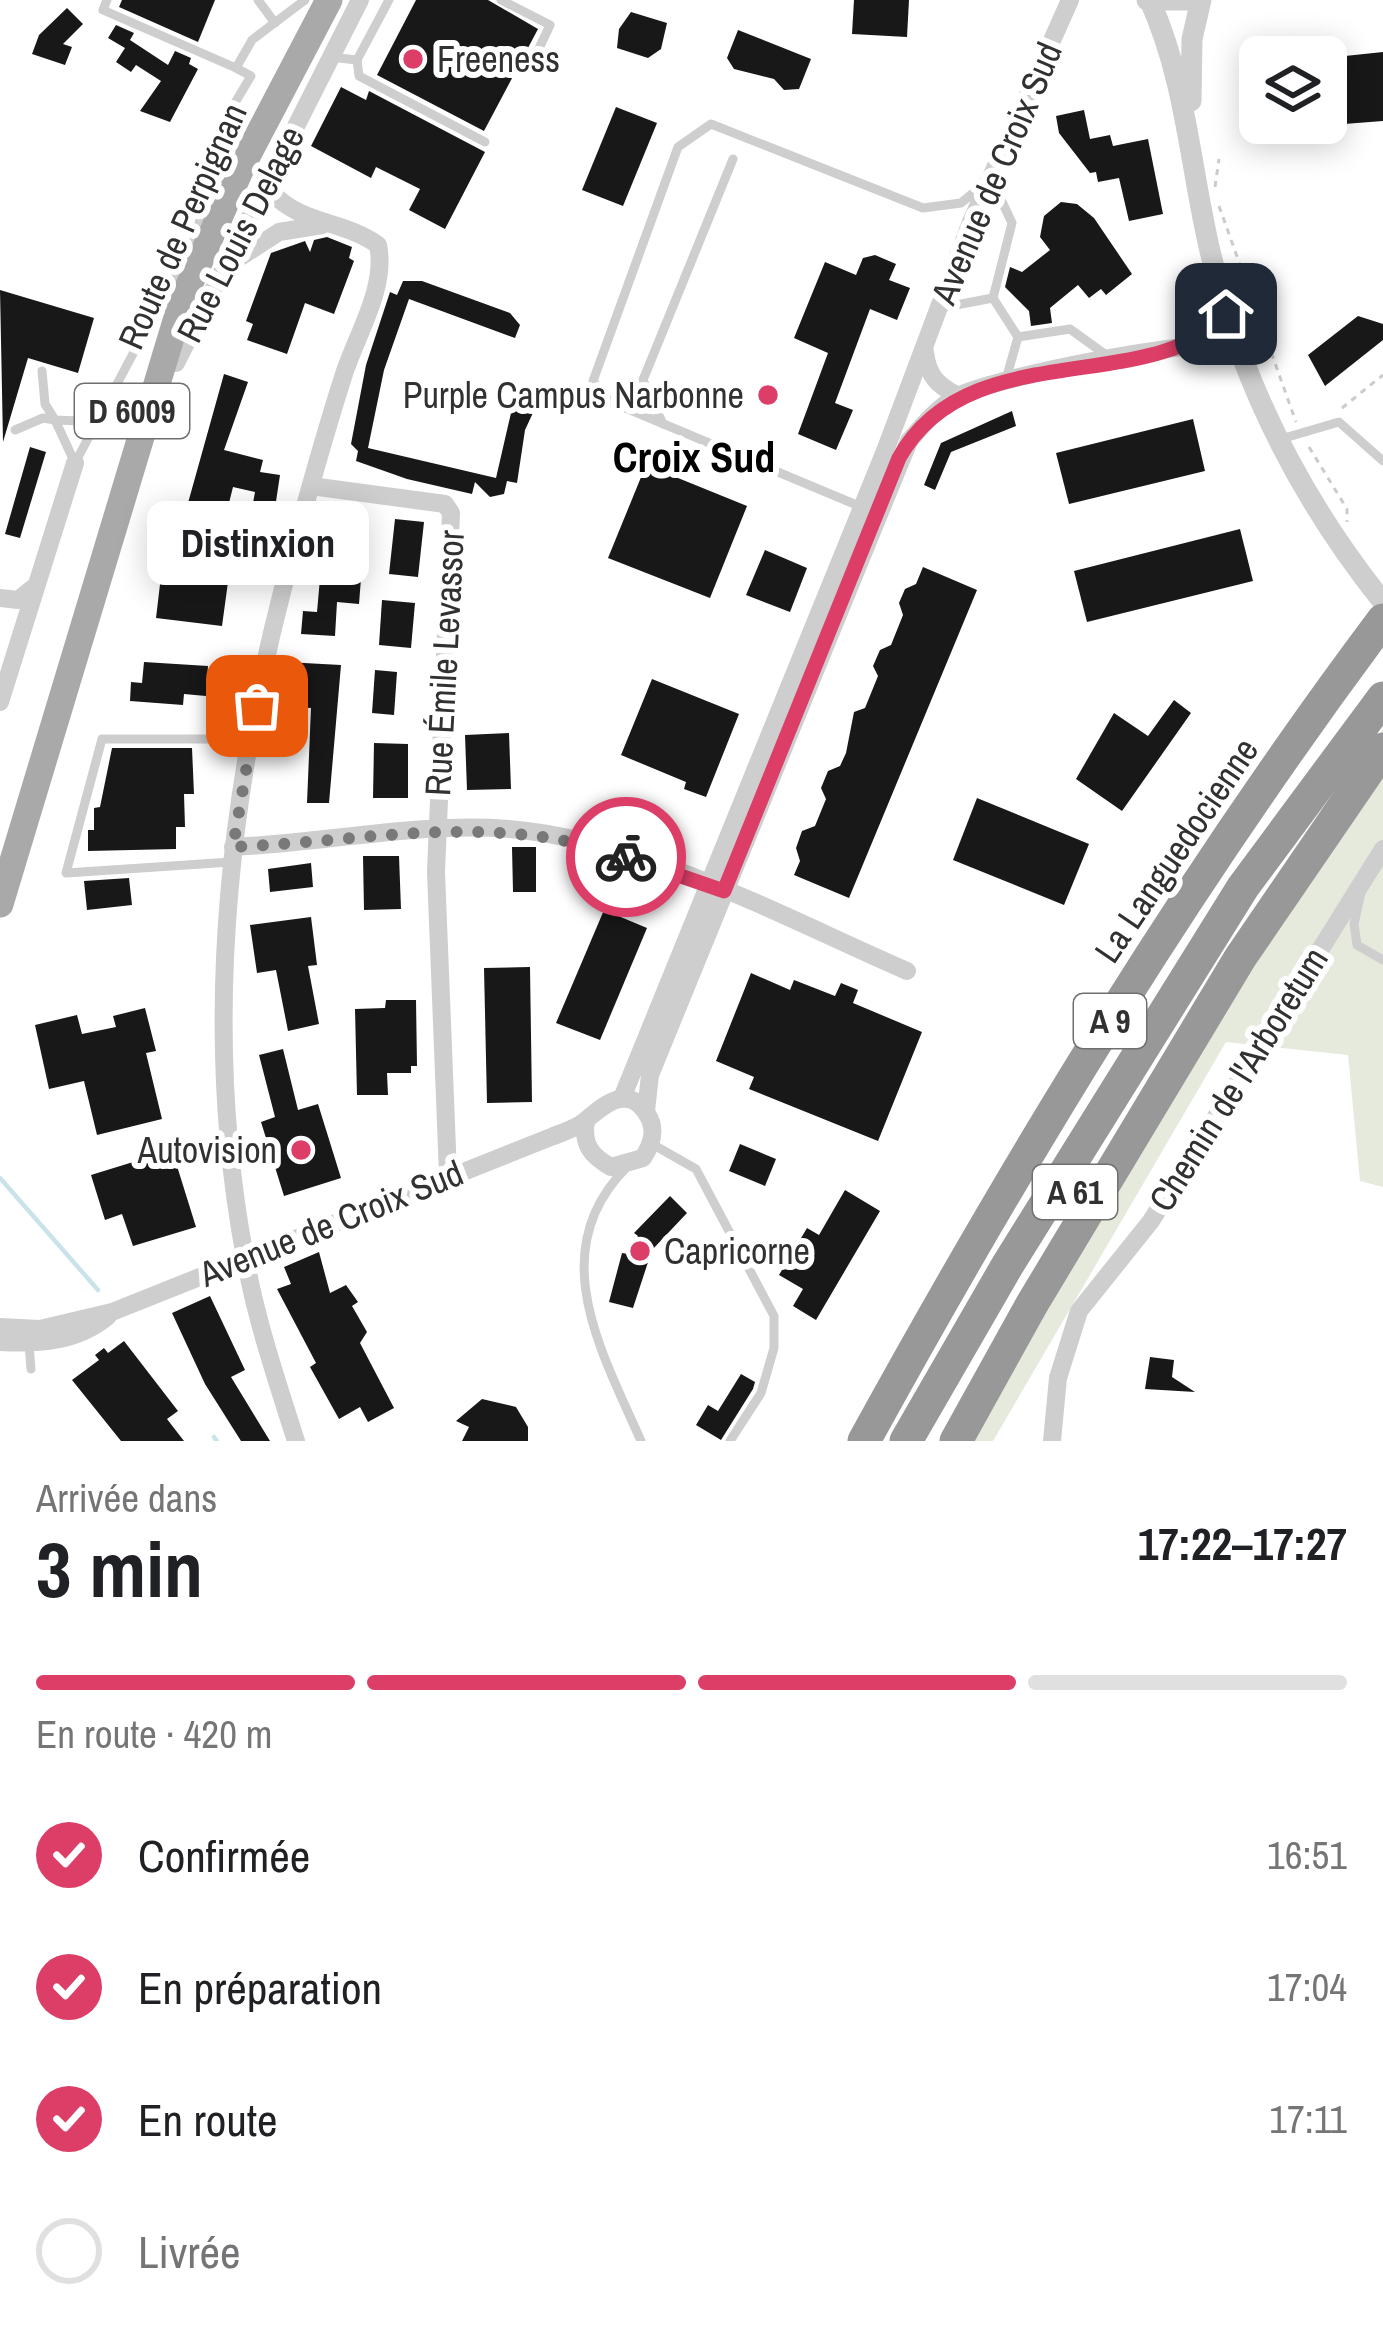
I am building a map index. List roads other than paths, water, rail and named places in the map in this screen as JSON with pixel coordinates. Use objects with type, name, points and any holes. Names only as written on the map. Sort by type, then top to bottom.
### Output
[{"type":"highway","name":"La Languedocienne","points":[[864,1441],[1109,1023],[1265,783],[1383,620]]},
{"type":"highway","name":"A 9","points":[[906,1441],[1243,887],[1383,698]]},
{"type":"highway","points":[[956,1441],[1240,958],[1383,748]]},
{"type":"highway","name":"A 61","points":[[932,1441],[968,1368],[1117,1123],[1167,1009]]},
{"type":"highway","points":[[971,1441],[1064,1255]]},
{"type":"main road","name":"Route de Perpignan","points":[[0,842],[148,356],[195,237],[315,0]]},
{"type":"main road","name":"Route de Perpignan","points":[[0,904],[182,302],[243,164],[329,0]]},
{"type":"street","name":"Rue Louis Delage","points":[[108,541],[184,342],[360,0]]},
{"type":"street","name":"Avenue de Croix Sud","points":[[646,1111],[650,1075],[714,888],[991,178],[1070,0]]},
{"type":"street","points":[[1188,0],[1149,0],[1168,43],[1236,346],[1275,440],[1352,562],[1383,602]]},
{"type":"street","points":[[1189,132],[1192,39],[1201,0]]},
{"type":"street","points":[[274,169],[272,193],[288,210],[359,232],[378,245],[382,267],[311,486],[251,739],[232,854],[221,1024],[226,1127],[245,1259],[296,1441]]},
{"type":"street","points":[[221,270],[278,232],[332,224]]},
{"type":"street","name":"Avenue de Croix Sud","points":[[1177,346],[1226,314]]},
{"type":"street","name":"Avenue de Croix Sud","points":[[622,1098],[899,458],[928,419],[958,396],[1002,385],[1177,346],[1217,341],[1236,346]]},
{"type":"street","name":"Avenue de Croix Sud","points":[[924,347],[927,370],[940,386],[958,396]]},
{"type":"street","points":[[0,702],[75,463]]},
{"type":"street","name":"Rue Émile Levassor","points":[[311,486],[445,504],[451,513],[436,830],[448,1174]]},
{"type":"street","points":[[0,598],[19,600],[35,587]]},
{"type":"street","points":[[232,854],[436,830],[507,829],[573,838],[714,888],[907,971]]},
{"type":"street","name":"Chemin de l'Arboretum","points":[[1052,1441],[1058,1378],[1079,1311],[1151,1221],[1383,849]]},
{"type":"street","points":[[551,1137],[570,1135],[586,1144],[596,1159],[611,1167],[628,1166],[652,1144],[653,1126],[646,1111],[622,1098],[594,1108],[586,1121],[586,1144]]},
{"type":"street","name":"Avenue de Croix Sud","points":[[0,1342],[16,1334],[91,1330],[112,1312],[586,1121]]},
{"type":"lane","points":[[75,463],[195,237],[233,106],[251,76],[103,10],[107,0]]},
{"type":"lane","points":[[258,0],[275,23]]},
{"type":"lane","points":[[236,68],[252,40],[305,0]]},
{"type":"lane","points":[[389,0],[357,60],[359,76],[485,142]]},
{"type":"lane","points":[[501,0],[550,25],[534,59]]},
{"type":"lane","points":[[330,57],[357,60]]},
{"type":"lane","points":[[860,506],[609,401],[593,381],[678,147],[712,124],[923,208],[961,203],[991,178],[1012,223],[993,298],[1018,337]]},
{"type":"lane","points":[[663,424],[643,380],[733,159]]},
{"type":"lane","points":[[939,308],[993,298]]},
{"type":"lane","points":[[1018,337],[1070,328],[1114,359]]},
{"type":"lane","points":[[1002,385],[1018,337]]},
{"type":"lane","points":[[43,371],[45,404],[75,463]]},
{"type":"lane","points":[[14,430],[43,418],[79,421],[102,412]]},
{"type":"lane","points":[[1275,440],[1327,421],[1339,422],[1383,461]]},
{"type":"lane","points":[[232,854],[66,873],[102,739],[251,739]]},
{"type":"lane","points":[[1361,884],[1365,893],[1354,924],[1357,945],[1383,960]]},
{"type":"lane","points":[[652,1144],[696,1169],[774,1316],[774,1348],[760,1393],[730,1441]]},
{"type":"lane","points":[[628,1166],[612,1181],[582,1256],[588,1321],[641,1441]]},
{"type":"lane","points":[[16,1334],[31,1369]]},
{"type":"waterway","points":[[0,1178],[98,1290]]},
{"type":"waterway","points":[[214,1437],[217,1441]]},
{"type":"place","name":"Freeness","points":[[413,59]]},
{"type":"place","name":"Purple Campus Narbonne","points":[[768,395]]},
{"type":"place","name":"Distinxion","points":[[257,706]]},
{"type":"place","name":"Autovision","points":[[301,1150]]},
{"type":"place","name":"Capricorne","points":[[640,1251]]},
{"type":"district","name":"Croix Sud","points":[[694,457]]}]
